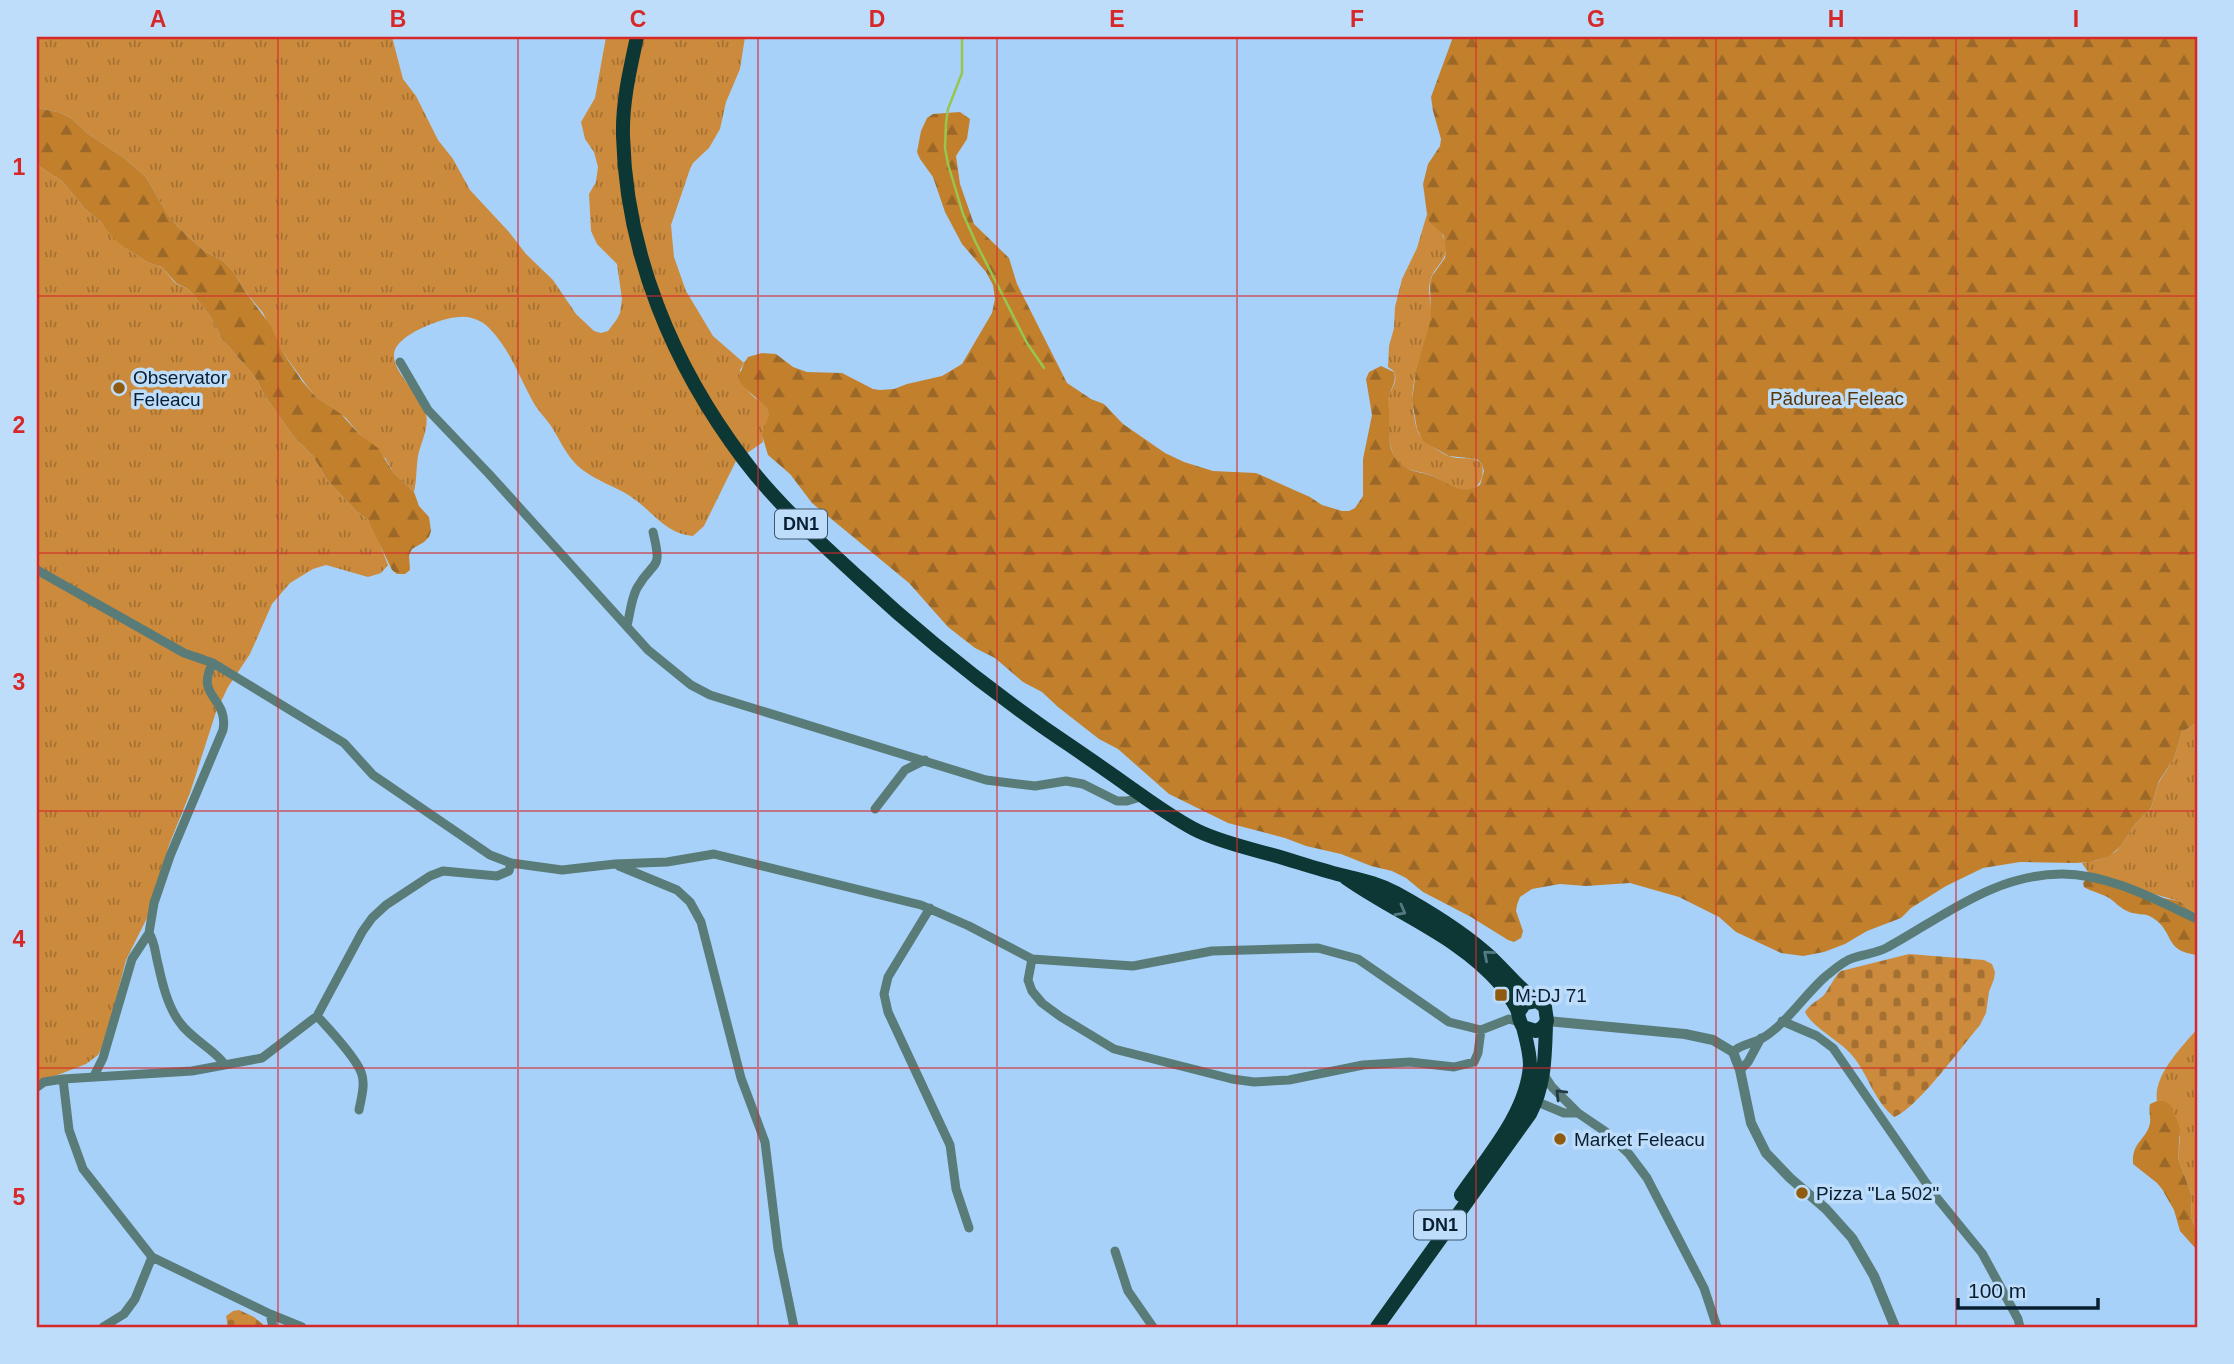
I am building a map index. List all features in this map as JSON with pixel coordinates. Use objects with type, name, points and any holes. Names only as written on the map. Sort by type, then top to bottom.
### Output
[{"type":"main road","name":"DN1","points":[[637,37],[625,101],[623,134],[630,209],[647,280],[685,367],[744,461],[770,491],[889,606],[986,687],[1144,796],[1198,830],[1220,840],[1382,886],[1454,928],[1485,952],[1520,989],[1545,1007],[1544,1075],[1536,1103],[1377,1327]]},
{"type":"main road","name":"DN1","points":[[1342,876],[1432,929],[1465,953],[1500,985],[1520,1021],[1530,1062],[1526,1087],[1511,1121],[1366,1327]]},
{"type":"main road","points":[[1537,1002],[1525,1003],[1520,1021],[1536,1031],[1546,1022]]},
{"type":"street","points":[[400,362],[428,410],[648,650],[691,685],[710,695],[986,780],[1035,786],[1066,781],[1083,784],[1117,801],[1144,796]]},
{"type":"street","points":[[627,626],[636,590],[658,561],[653,532]]},
{"type":"street","points":[[37,570],[184,653],[212,663],[344,743],[373,775],[490,855],[512,863],[562,870],[667,862],[714,854],[930,908],[1032,959],[1133,966],[1212,951],[1318,948],[1358,959],[1449,1022],[1481,1030],[1510,1019],[1520,1021]]},
{"type":"street","points":[[94,1076],[103,1058],[132,959],[149,933],[155,903],[170,856],[223,730],[223,710],[206,686],[206,676],[212,663]]},
{"type":"street","points":[[875,809],[905,770],[925,760]]},
{"type":"street","points":[[37,1087],[44,1082],[63,1079],[192,1071],[262,1058],[317,1016],[362,932],[386,905],[430,876],[443,871],[497,876],[509,872],[512,863]]},
{"type":"street","points":[[615,864],[677,890],[690,902],[701,922],[741,1078],[765,1142],[778,1249],[794,1327]]},
{"type":"street","points":[[1733,1052],[1737,1047],[1761,1038],[1782,1021],[1824,978],[1849,959],[1885,949],[1986,890],[2018,879],[2062,874],[2098,878],[2150,897],[2197,919]]},
{"type":"street","points":[[930,908],[888,977],[884,995],[888,1012],[950,1145],[956,1189],[969,1228]]},
{"type":"street","points":[[149,933],[153,938],[168,998],[178,1020],[225,1065]]},
{"type":"street","points":[[1032,959],[1028,980],[1032,991],[1042,1003],[1114,1049],[1233,1079],[1254,1082],[1289,1080],[1363,1065],[1387,1063],[1410,1062],[1454,1067],[1466,1065],[1474,1062],[1478,1053],[1481,1030]]},
{"type":"street","points":[[317,1016],[361,1072],[363,1081],[359,1110]]},
{"type":"street","points":[[1782,1021],[1817,1036],[1833,1048],[1933,1193],[1982,1253],[2020,1327]]},
{"type":"street","points":[[1546,1022],[1685,1034],[1713,1040],[1733,1052],[1740,1069],[1751,1123],[1766,1153],[1826,1209],[1852,1238],[1874,1276],[1895,1327]]},
{"type":"street","points":[[1740,1069],[1748,1062],[1761,1038]]},
{"type":"street","points":[[1544,1075],[1578,1113],[1606,1132],[1647,1178],[1704,1287],[1717,1327]]},
{"type":"street","points":[[63,1079],[69,1130],[83,1169],[152,1256],[302,1327]]},
{"type":"street","points":[[1526,1087],[1536,1103],[1564,1113],[1578,1113]]},
{"type":"street","points":[[1115,1251],[1128,1291],[1153,1327]]},
{"type":"street","points":[[103,1327],[130,1307],[152,1256]]},
{"type":"street","points":[[270,1314],[273,1327]]},
{"type":"green space","points":[[37,37],[392,37],[403,79],[416,96],[438,140],[453,159],[470,190],[526,254],[553,280],[576,314],[594,331],[601,333],[608,331],[617,319],[622,299],[617,264],[597,244],[591,231],[589,194],[596,182],[598,167],[594,152],[585,139],[581,122],[595,98],[606,37],[745,37],[740,69],[726,102],[720,129],[709,148],[693,163],[671,225],[674,257],[686,291],[713,336],[744,363],[740,370],[746,387],[769,411],[763,442],[736,461],[704,526],[693,536],[676,532],[637,501],[581,468],[571,458],[534,404],[508,353],[496,336],[486,325],[475,319],[452,318],[411,334],[396,347],[394,354],[398,369],[426,414],[414,492],[346,418],[316,397],[282,351],[263,313],[233,271],[223,261],[204,251],[177,226],[146,177],[71,118],[37,108]]},
{"type":"green space","name":"Pădurea Feleac","points":[[1453,37],[2197,37],[2197,723],[2182,732],[2174,758],[2159,781],[2151,808],[2136,823],[2120,847],[2109,856],[2090,862],[2020,862],[1983,868],[1946,886],[1911,908],[1901,918],[1867,931],[1845,944],[1803,956],[1781,953],[1736,932],[1719,917],[1679,897],[1630,883],[1586,886],[1560,884],[1532,889],[1520,897],[1517,905],[1516,911],[1523,931],[1521,938],[1514,942],[1423,892],[1392,871],[1228,823],[1169,794],[1118,749],[1099,739],[1042,692],[1023,682],[995,658],[975,648],[948,627],[909,583],[812,503],[790,474],[768,455],[762,435],[769,415],[767,408],[741,384],[739,377],[748,357],[762,353],[776,354],[793,367],[807,372],[842,373],[873,389],[894,389],[942,376],[962,364],[992,313],[995,299],[993,285],[986,272],[962,244],[945,212],[933,177],[917,152],[927,118],[933,114],[960,112],[970,119],[967,139],[956,156],[960,184],[974,224],[1009,258],[1017,284],[1067,383],[1104,404],[1123,424],[1165,453],[1184,462],[1213,471],[1256,473],[1322,505],[1349,511],[1355,508],[1363,496],[1363,459],[1372,415],[1366,379],[1369,372],[1381,366],[1394,372],[1395,376],[1388,401],[1389,435],[1394,456],[1408,469],[1431,475],[1457,488],[1467,490],[1480,485],[1484,471],[1477,459],[1449,456],[1424,442],[1417,429],[1412,400],[1416,371],[1431,319],[1430,283],[1445,258],[1446,250],[1444,236],[1429,221],[1423,184],[1428,164],[1440,146],[1441,139],[1431,97]]},
{"type":"green space","points":[[37,108],[71,118],[146,177],[177,226],[204,251],[223,261],[233,271],[271,326],[282,351],[302,381],[316,397],[341,414],[360,435],[378,448],[393,472],[414,492],[419,506],[429,517],[431,531],[424,542],[412,549],[409,555],[410,570],[405,574],[397,574],[392,570],[368,520],[327,480],[313,456],[293,436],[255,377],[223,340],[210,316],[193,294],[176,283],[162,267],[149,263],[114,239],[62,181],[37,165]]},
{"type":"green space","points":[[37,165],[62,181],[85,209],[125,248],[149,263],[162,267],[175,283],[193,294],[210,316],[223,340],[255,377],[293,436],[313,456],[327,480],[368,520],[388,565],[381,573],[368,577],[326,565],[313,569],[290,583],[272,604],[250,654],[228,687],[216,712],[190,793],[169,845],[151,910],[126,960],[105,1042],[98,1055],[86,1064],[37,1083]]},
{"type":"green space","points":[[1427,214],[1443,236],[1446,250],[1430,283],[1431,321],[1414,381],[1415,421],[1420,434],[1440,451],[1448,456],[1471,459],[1482,464],[1480,482],[1467,490],[1454,488],[1430,475],[1400,464],[1393,454],[1389,438],[1388,402],[1395,378],[1388,367],[1395,307],[1402,279],[1417,248]]},
{"type":"green space","points":[[2197,723],[2197,915],[2179,901],[2091,877],[2082,863],[2097,860],[2120,847],[2136,823],[2151,808],[2159,782],[2174,758],[2182,732]]},
{"type":"green space","points":[[2105,877],[2158,897],[2179,901],[2197,915],[2197,955],[2179,950],[2160,923],[2153,918],[2127,911],[2106,896],[2084,887],[2085,880]]},
{"type":"green space","points":[[1909,954],[1984,960],[1992,964],[1995,972],[1986,1013],[1980,1025],[1926,1090],[1894,1117],[1880,1102],[1856,1060],[1805,1012],[1823,996],[1841,971]]},
{"type":"green space","points":[[2197,1029],[2197,1232],[2191,1217],[2192,1196],[2178,1158],[2180,1137],[2164,1101],[2157,1101],[2157,1091],[2159,1081],[2170,1062]]},
{"type":"green space","points":[[2157,1101],[2170,1104],[2180,1129],[2178,1158],[2192,1196],[2191,1217],[2197,1232],[2197,1250],[2180,1231],[2174,1210],[2162,1189],[2133,1164],[2136,1147],[2149,1127],[2150,1104]]},
{"type":"green space","points":[[239,1310],[266,1327],[228,1327],[226,1316]]},
{"type":"waterway","points":[[962,37],[962,73],[948,109],[946,123],[945,148],[948,164],[963,214],[976,243],[1027,343],[1044,368]]},
{"type":"place","name":"Observator Feleacu","points":[[119,388]]},
{"type":"place","name":"M-DJ 71","points":[[1501,995]]},
{"type":"place","name":"Market Feleacu","points":[[1560,1139]]},
{"type":"place","name":"Pizza \"La 502\"","points":[[1802,1193]]}]
